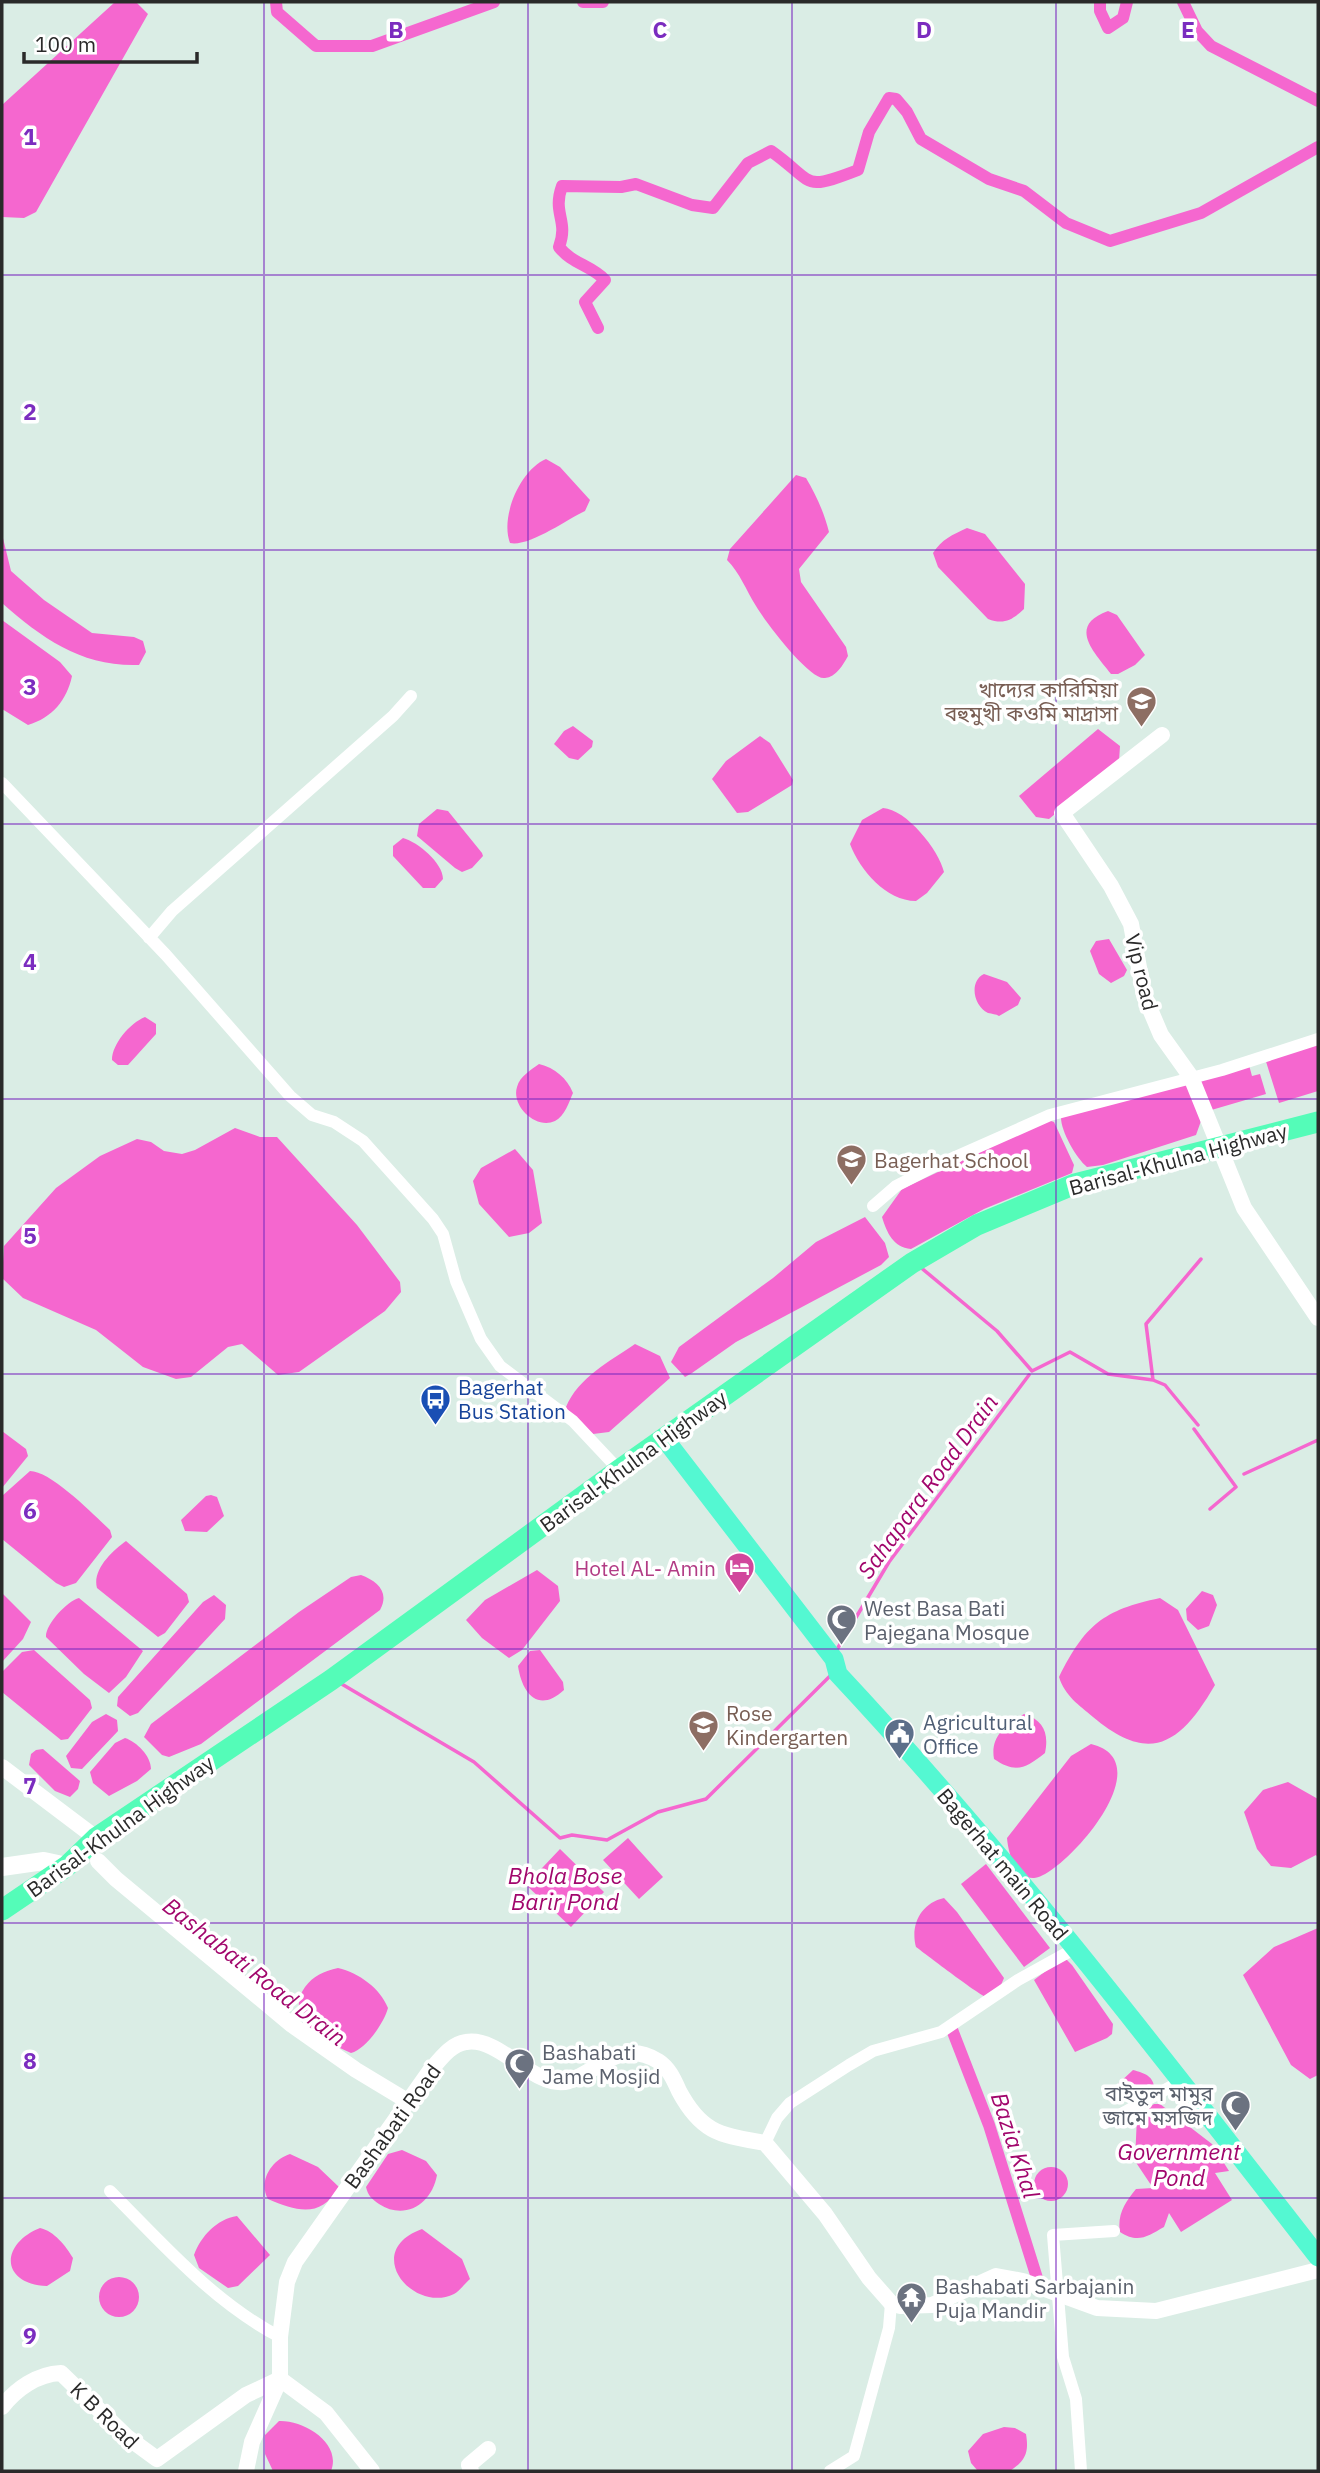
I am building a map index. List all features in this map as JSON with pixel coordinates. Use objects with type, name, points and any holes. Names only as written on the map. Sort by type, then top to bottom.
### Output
[{"type":"highway","name":"Barisal-Khulna Highway","points":[[2,1910],[67,1866],[96,1838],[331,1680],[880,1283],[977,1225],[1074,1184],[1318,1122]]},
{"type":"main road","name":"Bagerhat main Road","points":[[664,1438],[834,1659],[838,1674],[948,1797],[1074,1949],[1318,2257]]},
{"type":"main road","points":[[2,1867],[44,1861],[67,1866]]},
{"type":"street","points":[[149,938],[172,911],[393,716],[411,696]]},
{"type":"street","name":"Vip road","points":[[1162,735],[1062,813],[1111,886],[1131,924],[1144,995],[1161,1035],[1191,1077],[1244,1208],[1318,1318]]},
{"type":"street","points":[[2,783],[149,938],[290,1096],[312,1115],[334,1122],[363,1141],[433,1219],[443,1234],[456,1281],[481,1339],[500,1366],[573,1422],[619,1470]]},
{"type":"street","points":[[873,1206],[896,1186],[1012,1129],[1088,1104],[1318,1039]]},
{"type":"street","points":[[2,1767],[96,1838]]},
{"type":"street","points":[[98,1861],[116,1880],[292,2025],[356,2070],[410,2102]]},
{"type":"street","points":[[1074,1949],[1018,1980],[941,2032],[873,2051],[849,2065],[790,2104],[777,2118],[765,2143],[825,2214],[858,2265],[891,2303],[900,2306],[932,2305],[996,2276],[1023,2281],[1097,2308],[1156,2311],[1318,2270]]},
{"type":"street","name":"Bashabati Road","points":[[246,2471],[252,2442],[280,2379],[280,2337],[287,2282],[295,2262],[448,2051],[465,2042],[483,2043],[548,2080],[568,2081],[608,2057],[634,2054],[657,2060],[669,2072],[701,2123],[724,2137],[765,2143]]},
{"type":"street","points":[[1105,2123],[1181,2081]]},
{"type":"street","points":[[110,2192],[214,2292],[251,2321],[280,2337]]},
{"type":"street","points":[[1081,2471],[1078,2412],[1063,2357],[1053,2292],[1053,2235],[1114,2231]]},
{"type":"street","points":[[830,2471],[854,2456],[889,2328],[891,2303]]},
{"type":"street","name":"K B Road","points":[[2,2407],[46,2373],[61,2373],[127,2437],[157,2459],[246,2395],[280,2379]]},
{"type":"street","points":[[280,2379],[326,2413],[372,2471]]},
{"type":"street","points":[[471,2471],[469,2465],[488,2449]]},
{"type":"water","points":[[115,2],[136,2],[148,14],[36,212],[24,218],[2,217],[2,105]]},
{"type":"water","points":[[546,459],[560,467],[590,500],[585,511],[548,532],[527,541],[510,543],[508,520],[514,495],[528,473]]},
{"type":"water","points":[[796,475],[806,478],[829,532],[799,569],[801,582],[846,647],[848,656],[836,673],[825,678],[809,670],[777,636],[727,560],[730,549]]},
{"type":"water","points":[[967,528],[985,534],[1025,584],[1024,609],[1012,619],[999,622],[988,619],[938,567],[933,553],[936,548]]},
{"type":"water","points":[[2,534],[11,571],[44,600],[92,633],[134,637],[143,641],[146,652],[139,665],[118,664],[81,656],[48,639],[2,603]]},
{"type":"water","points":[[1108,611],[1117,615],[1145,655],[1135,665],[1118,674],[1111,674],[1098,657],[1086,632],[1096,617]]},
{"type":"water","points":[[2,620],[60,662],[72,676],[70,685],[57,707],[44,718],[28,725],[2,709]]},
{"type":"water","points":[[573,726],[593,741],[592,747],[578,760],[569,758],[554,744],[564,731]]},
{"type":"water","points":[[1098,729],[1120,746],[1119,761],[1049,819],[1036,817],[1019,796]]},
{"type":"water","points":[[760,736],[770,743],[793,780],[792,785],[748,812],[737,813],[712,779],[726,761]]},
{"type":"water","points":[[883,808],[902,815],[911,823],[929,842],[941,863],[944,872],[927,893],[916,901],[905,900],[885,890],[860,864],[850,844],[862,820]]},
{"type":"water","points":[[437,809],[448,811],[482,853],[483,856],[472,868],[462,872],[455,868],[417,836],[419,824]]},
{"type":"water","points":[[403,838],[422,849],[439,866],[443,879],[435,888],[423,888],[393,856],[393,846]]},
{"type":"water","points":[[1109,939],[1127,970],[1124,976],[1111,983],[1099,974],[1090,951],[1096,941]]},
{"type":"water","points":[[984,974],[1007,982],[1021,998],[1018,1005],[999,1016],[983,1010],[976,999],[975,988],[979,977]]},
{"type":"water","points":[[145,1017],[156,1024],[156,1034],[128,1065],[118,1065],[112,1060],[118,1041]]},
{"type":"water","points":[[1318,1040],[1318,1091],[1279,1103],[1263,1052]]},
{"type":"water","points":[[539,1064],[560,1074],[573,1093],[561,1116],[548,1123],[533,1119],[527,1114],[521,1108],[516,1094],[521,1080]]},
{"type":"water","points":[[1249,1065],[1252,1076],[1260,1074],[1266,1094],[1208,1111],[1199,1080]]},
{"type":"water","points":[[1181,1082],[1188,1087],[1201,1121],[1196,1135],[1103,1165],[1087,1167],[1078,1157],[1066,1136],[1061,1116]]},
{"type":"water","points":[[1048,1120],[1054,1122],[1074,1165],[1072,1173],[984,1209],[911,1249],[895,1242],[882,1217],[902,1189]]},
{"type":"water","points":[[235,1128],[260,1137],[277,1137],[357,1225],[400,1282],[401,1292],[385,1311],[299,1372],[278,1375],[242,1344],[228,1347],[191,1377],[176,1379],[143,1367],[96,1330],[23,1298],[2,1278],[4,1246],[56,1188],[100,1156],[137,1139],[151,1142],[164,1151],[182,1154],[195,1150]]},
{"type":"water","points":[[515,1149],[533,1170],[542,1223],[529,1233],[509,1237],[479,1204],[473,1181],[481,1168]]},
{"type":"water","points":[[865,1217],[885,1243],[889,1257],[881,1265],[736,1342],[685,1377],[671,1362],[679,1347],[773,1278],[816,1242]]},
{"type":"water","points":[[635,1344],[660,1356],[670,1378],[609,1432],[593,1434],[568,1413],[566,1407],[578,1387],[605,1364]]},
{"type":"water","points":[[2,1431],[26,1449],[28,1456],[2,1488]]},
{"type":"water","points":[[30,1471],[49,1478],[60,1486],[110,1530],[112,1537],[76,1583],[64,1587],[56,1583],[2,1539],[2,1496]]},
{"type":"water","points":[[206,1496],[217,1497],[224,1516],[207,1532],[185,1531],[181,1520]]},
{"type":"water","points":[[126,1541],[187,1594],[189,1602],[165,1633],[158,1637],[97,1588],[100,1568]]},
{"type":"water","points":[[537,1570],[558,1586],[560,1601],[522,1650],[509,1658],[482,1638],[466,1620],[485,1600]]},
{"type":"water","points":[[361,1575],[377,1584],[383,1593],[380,1610],[201,1744],[169,1757],[162,1755],[144,1737],[151,1724],[299,1612],[351,1577]]},
{"type":"water","points":[[1202,1591],[1213,1595],[1217,1605],[1209,1626],[1198,1630],[1187,1620],[1186,1609]]},
{"type":"water","points":[[2,1593],[31,1622],[23,1639],[2,1662]]},
{"type":"water","points":[[214,1595],[226,1605],[225,1619],[138,1713],[130,1716],[117,1706],[118,1697],[203,1602]]},
{"type":"water","points":[[79,1598],[143,1651],[126,1677],[109,1693],[84,1674],[46,1637],[49,1626],[58,1614]]},
{"type":"water","points":[[1160,1598],[1178,1610],[1215,1685],[1190,1721],[1177,1734],[1148,1744],[1132,1741],[1093,1717],[1069,1695],[1059,1677],[1078,1644],[1098,1622],[1124,1608]]},
{"type":"water","points":[[34,1650],[90,1700],[92,1708],[68,1739],[61,1740],[2,1692],[2,1672],[22,1652]]},
{"type":"water","points":[[540,1650],[563,1682],[564,1690],[546,1700],[539,1700],[527,1692],[518,1666],[530,1651]]},
{"type":"water","points":[[106,1714],[117,1720],[118,1731],[82,1769],[71,1768],[66,1756],[92,1722]]},
{"type":"water","points":[[1024,1714],[1036,1720],[1044,1729],[1045,1753],[1026,1765],[1015,1768],[994,1759],[994,1744],[1006,1727]]},
{"type":"water","points":[[125,1738],[143,1750],[151,1769],[137,1781],[109,1796],[93,1783],[90,1772],[115,1743]]},
{"type":"water","points":[[1091,1744],[1111,1755],[1117,1773],[1113,1794],[1100,1818],[1064,1860],[1047,1873],[1034,1878],[1027,1877],[1014,1864],[1007,1838],[1071,1756]]},
{"type":"water","points":[[43,1749],[80,1781],[78,1789],[70,1797],[55,1791],[29,1765],[31,1754]]},
{"type":"water","points":[[1288,1782],[1318,1799],[1318,1858],[1316,1855],[1291,1868],[1271,1866],[1257,1849],[1244,1812],[1263,1790]]},
{"type":"water","points":[[628,1838],[663,1877],[639,1899],[603,1860]]},
{"type":"water","name":"Bhola Bose Barir Pond","points":[[560,1849],[604,1892],[571,1927],[526,1885]]},
{"type":"water","points":[[986,1864],[1050,1948],[1024,1967],[961,1884]]},
{"type":"water","points":[[944,1898],[1004,1978],[998,1992],[988,1998],[916,1947],[915,1931],[919,1916],[929,1905]]},
{"type":"water","points":[[1318,1928],[1318,2075],[1310,2079],[1291,2065],[1243,1975],[1274,1947]]},
{"type":"water","points":[[1060,1960],[1067,1960],[1072,1965],[1113,2024],[1112,2034],[1107,2038],[1075,2052],[1034,1980]]},
{"type":"water","points":[[338,1968],[368,1982],[380,1994],[388,2008],[374,2035],[357,2051],[351,2053],[319,2035],[303,2019],[299,2009],[300,1998],[308,1983],[319,1975]]},
{"type":"water","points":[[1133,2070],[1148,2076],[1154,2086],[1154,2090],[1135,2102],[1125,2096],[1118,2084]]},
{"type":"water","name":"Government Pond","points":[[1154,2104],[1160,2104],[1212,2144],[1229,2171],[1215,2173],[1232,2200],[1181,2232],[1169,2213],[1164,2227],[1143,2237],[1132,2238],[1120,2232],[1121,2214],[1125,2204],[1136,2189],[1153,2188],[1135,2161],[1137,2116]]},
{"type":"water","points":[[402,2150],[426,2161],[437,2175],[423,2201],[416,2207],[398,2211],[377,2202],[369,2195],[366,2187],[388,2154]]},
{"type":"water","points":[[290,2154],[318,2167],[339,2187],[325,2204],[308,2210],[289,2207],[268,2199],[265,2186],[268,2172],[277,2161]]},
{"type":"water","points":[[1051,2167],[1063,2172],[1068,2184],[1063,2196],[1051,2201],[1039,2196],[1034,2184],[1039,2172]]},
{"type":"water","points":[[237,2216],[270,2255],[238,2286],[228,2288],[199,2268],[194,2255],[211,2230],[223,2221]]},
{"type":"water","points":[[40,2228],[59,2240],[73,2258],[70,2271],[47,2286],[32,2284],[20,2278],[11,2262],[12,2253],[18,2244]]},
{"type":"water","points":[[422,2229],[462,2259],[470,2279],[454,2294],[438,2298],[423,2295],[410,2288],[400,2277],[395,2265],[396,2251],[404,2239]]},
{"type":"water","points":[[119,2277],[127,2278],[133,2283],[138,2289],[138,2305],[133,2311],[127,2316],[119,2317],[111,2316],[105,2311],[100,2305],[99,2297],[100,2289],[105,2283],[111,2278]]},
{"type":"water","points":[[279,2421],[299,2424],[318,2435],[331,2451],[331,2471],[273,2471],[265,2454],[265,2435]]},
{"type":"water","points":[[1004,2427],[1015,2428],[1026,2434],[1027,2446],[1023,2459],[1010,2471],[977,2470],[971,2463],[968,2451],[983,2434]]},
{"type":"waterway","points":[[276,2],[277,12],[316,46],[372,46],[494,2]]},
{"type":"waterway","points":[[583,2],[603,2]]},
{"type":"waterway","points":[[1100,2],[1100,11],[1108,28],[1123,18],[1127,2]]},
{"type":"waterway","points":[[1183,2],[1197,31],[1211,46],[1318,101]]},
{"type":"waterway","points":[[598,328],[585,302],[605,280],[559,247],[562,238],[559,204],[562,186],[621,187],[636,184],[692,205],[713,208],[748,163],[771,151],[810,181],[827,181],[858,170],[869,132],[889,98],[896,99],[907,112],[921,139],[989,179],[1024,191],[1066,223],[1110,241],[1201,213],[1318,147]]},
{"type":"waterway","name":"Sahapara Road Drain","points":[[919,1266],[997,1331],[1032,1371],[1070,1352],[1108,1374],[1153,1380],[1146,1324],[1201,1259]]},
{"type":"waterway","name":"Sahapara Road Drain","points":[[836,1651],[889,1562],[1029,1375]]},
{"type":"waterway","name":"Sahapara Road Drain","points":[[1153,1380],[1165,1385],[1198,1425]]},
{"type":"waterway","name":"Sahapara Road Drain","points":[[1194,1429],[1236,1487],[1210,1509]]},
{"type":"waterway","name":"Sahapara Road Drain","points":[[1244,1474],[1318,1440]]},
{"type":"waterway","points":[[340,1683],[474,1762],[560,1838],[572,1835],[607,1840],[658,1812],[706,1799],[830,1676]]},
{"type":"waterway","name":"Bazia Khal","points":[[951,2027],[989,2125],[1037,2278]]},
{"type":"place","name":"খাদ্যের কারিমিয়া বহুমুখী কওমি মাদ্রাসা","points":[[1141,728]]},
{"type":"place","name":"Bagerhat School","points":[[851,1187]]},
{"type":"place","name":"Bagerhat Bus Station","points":[[435,1426]]},
{"type":"place","name":"Hotel AL- Amin","points":[[739,1595]]},
{"type":"place","name":"West Basa Bati Pajegana Mosque","points":[[841,1647]]},
{"type":"place","name":"Rose Kindergarten","points":[[703,1752]]},
{"type":"place","name":"Agricultural Office","points":[[900,1761]]},
{"type":"place","name":"Bashabati Jame Mosjid","points":[[519,2091]]},
{"type":"place","name":"বাইতুল মামুর জামে মসজিদ","points":[[1236,2132]]},
{"type":"place","name":"Bashabati Sarbajanin Puja Mandir","points":[[912,2325]]},
{"type":"water label","name":"Bashabati Road Drain","points":[[255,1971]]}]
